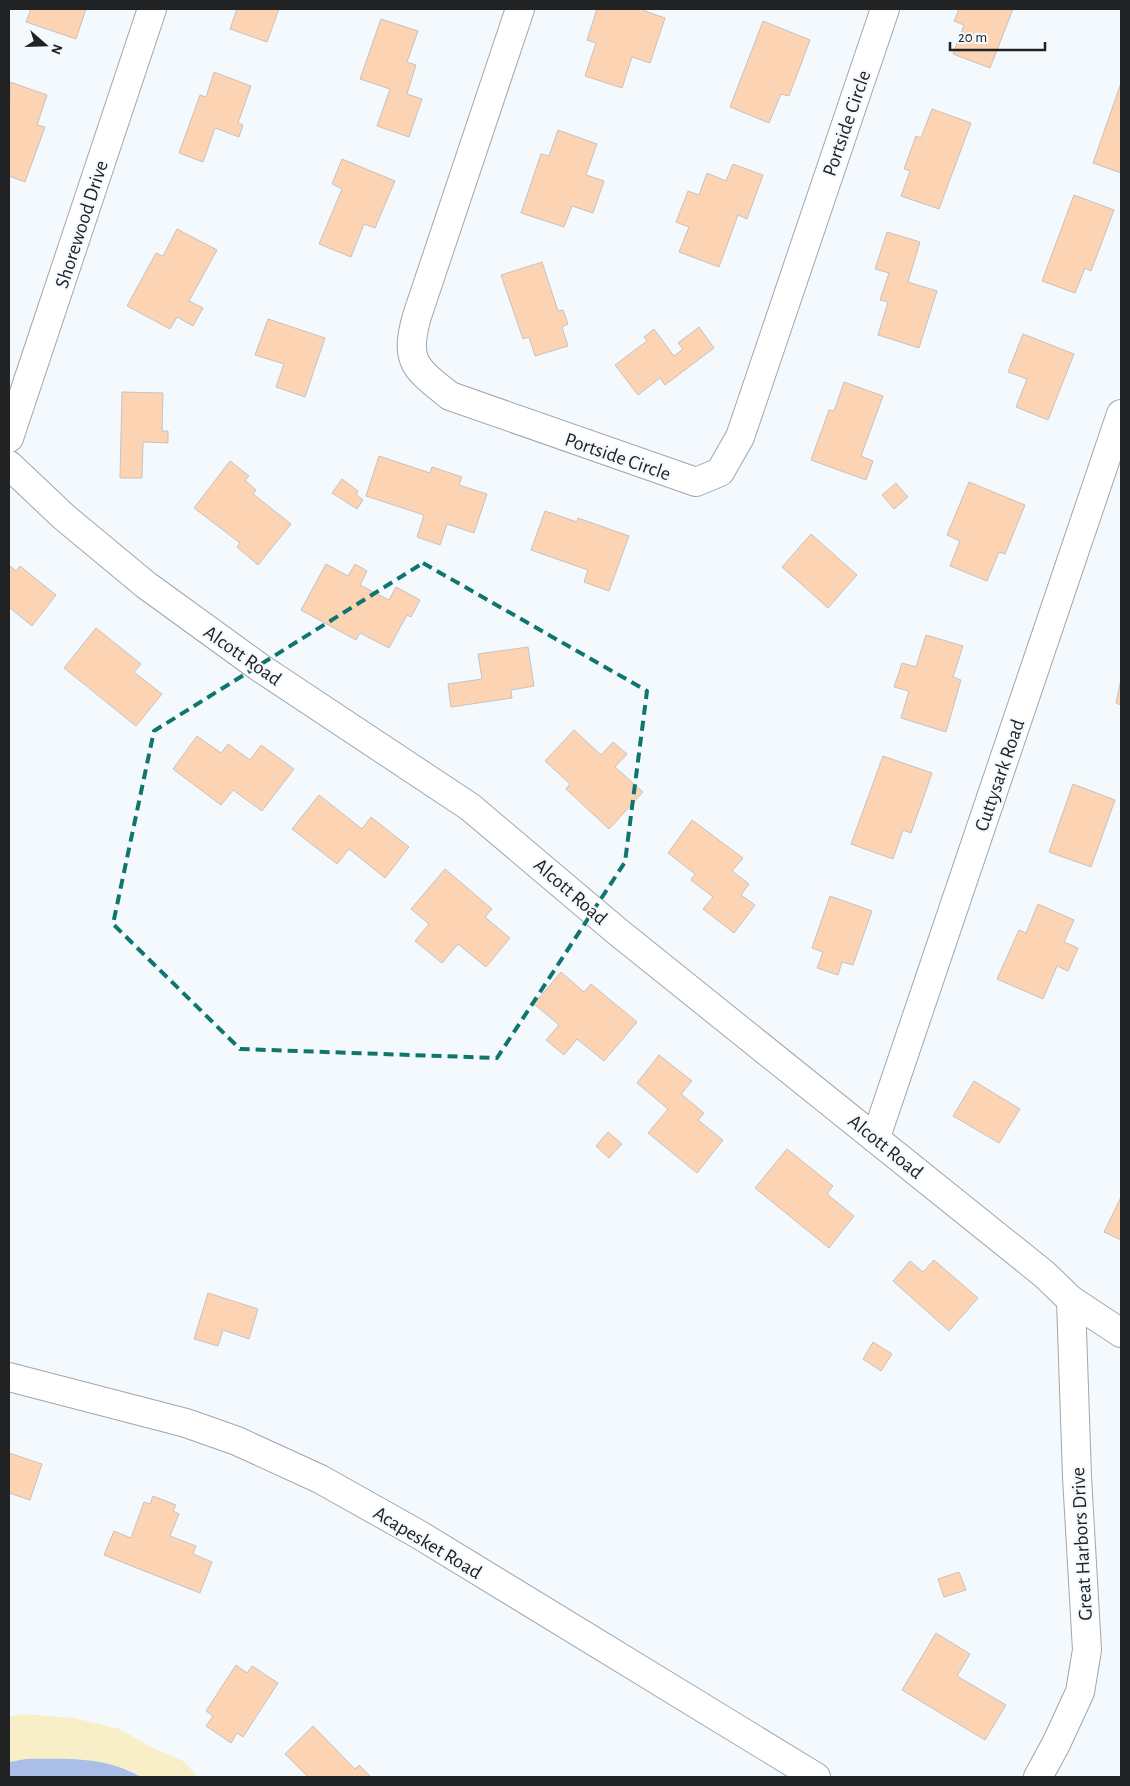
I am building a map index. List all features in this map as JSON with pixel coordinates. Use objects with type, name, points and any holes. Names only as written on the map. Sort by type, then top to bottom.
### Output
[{"type":"street","name":"Shorewood Drive","points":[[9,438],[152,9]]},
{"type":"street","name":"Portside Circle","points":[[520,9],[417,316],[410,339],[411,356],[423,374],[450,396],[696,482],[720,472],[740,437],[885,9]]},
{"type":"street","name":"Cuttysark Road","points":[[876,1137],[1121,414]]},
{"type":"street","name":"Alcott Road","points":[[9,465],[64,517],[146,585],[259,667],[470,807],[618,932],[876,1137],[1044,1274],[1072,1300],[1121,1334]]},
{"type":"street","name":"Great Harbors Drive","points":[[1038,1777],[1056,1744],[1080,1692],[1087,1650],[1077,1477],[1072,1300]]},
{"type":"street","name":"Acapesket Road","points":[[9,1376],[186,1423],[237,1441],[320,1479],[435,1544],[816,1777]]},
{"type":"highlighted area","points":[[423,563],[647,691],[625,862],[497,1058],[240,1049],[113,924],[154,731]]},
{"type":"sand","points":[[25,1714],[74,1718],[120,1729],[151,1747],[183,1761],[198,1777],[141,1777],[129,1770],[26,1759],[9,1762],[9,1717]]},
{"type":"water","points":[[26,1759],[70,1759],[99,1762],[127,1770],[141,1777],[9,1777],[9,1762]]},
{"type":"building","points":[[31,9],[86,9],[76,39],[26,22]]},
{"type":"building","points":[[237,9],[279,9],[267,42],[230,29]]},
{"type":"building","points":[[597,9],[645,9],[645,11],[665,18],[650,63],[632,57],[622,88],[585,76],[596,43],[587,40]]},
{"type":"building","points":[[959,9],[1013,9],[990,68],[953,54],[964,25],[954,21]]},
{"type":"building","points":[[381,19],[418,31],[407,62],[416,65],[407,94],[422,99],[409,137],[377,126],[390,89],[360,79]]},
{"type":"building","points":[[763,21],[810,40],[789,96],[781,94],[769,123],[730,107]]},
{"type":"building","points":[[214,72],[251,86],[238,123],[243,125],[239,137],[215,128],[203,162],[179,153],[200,95],[206,97]]},
{"type":"building","points":[[10,82],[47,95],[37,125],[45,127],[25,182],[9,176]]},
{"type":"building","points":[[1121,83],[1121,173],[1093,163]]},
{"type":"building","points":[[932,109],[971,123],[939,209],[901,196],[910,171],[904,169],[916,136],[921,138]]},
{"type":"building","points":[[558,130],[597,144],[586,175],[604,181],[593,213],[572,206],[564,227],[521,213],[541,154],[549,156]]},
{"type":"building","points":[[342,159],[395,181],[375,228],[364,224],[351,257],[319,244],[342,189],[332,184]]},
{"type":"building","points":[[733,164],[763,175],[747,219],[738,215],[719,267],[679,252],[689,227],[676,222],[688,191],[699,195],[707,173],[726,181]]},
{"type":"building","points":[[1074,195],[1114,210],[1091,271],[1085,268],[1075,293],[1042,281]]},
{"type":"building","points":[[177,229],[217,250],[189,301],[203,308],[193,326],[177,317],[170,329],[127,306],[156,253],[163,256]]},
{"type":"building","points":[[887,232],[920,242],[908,282],[937,291],[919,348],[878,335],[888,302],[880,300],[889,273],[875,269]]},
{"type":"building","points":[[542,262],[558,311],[563,310],[568,324],[562,327],[568,346],[535,356],[529,337],[523,339],[501,275]]},
{"type":"building","points":[[268,319],[325,338],[305,397],[276,387],[284,364],[255,355]]},
{"type":"building","points":[[699,327],[714,348],[665,385],[660,378],[638,395],[615,365],[647,341],[644,337],[654,329],[674,356],[683,349],[678,343]]},
{"type":"building","points":[[1023,334],[1074,354],[1048,420],[1016,407],[1027,379],[1008,372]]},
{"type":"building","points":[[844,382],[883,396],[861,456],[873,461],[866,480],[811,460],[829,410],[834,411]]},
{"type":"building","points":[[122,392],[163,393],[162,431],[168,431],[168,443],[143,442],[142,478],[120,478]]},
{"type":"building","points":[[379,456],[430,473],[432,467],[462,477],[459,485],[487,494],[474,533],[447,524],[440,545],[417,537],[424,515],[366,496]]},
{"type":"building","points":[[230,461],[249,476],[245,480],[256,490],[253,494],[291,524],[258,565],[237,547],[240,543],[194,508]]},
{"type":"building","points":[[342,479],[358,491],[356,494],[363,500],[357,509],[332,493]]},
{"type":"building","points":[[969,482],[1025,505],[1005,554],[999,552],[987,581],[950,566],[960,541],[947,535]]},
{"type":"building","points":[[896,483],[908,497],[894,509],[882,495]]},
{"type":"building","points":[[545,511],[577,522],[578,518],[629,536],[609,591],[584,582],[588,570],[531,550]]},
{"type":"building","points":[[811,534],[857,575],[828,608],[782,567]]},
{"type":"building","points":[[326,564],[348,576],[355,564],[367,571],[360,585],[389,600],[396,587],[420,600],[411,617],[407,615],[389,648],[360,633],[356,640],[301,610]]},
{"type":"building","points":[[9,565],[16,571],[20,566],[56,595],[32,626],[9,607]]},
{"type":"building","points":[[96,628],[141,664],[134,672],[162,694],[136,726],[64,668]]},
{"type":"building","points":[[926,635],[963,646],[953,677],[961,680],[946,732],[901,718],[909,691],[894,687],[902,663],[916,667]]},
{"type":"building","points":[[528,647],[534,686],[511,690],[512,698],[451,707],[448,684],[482,679],[478,654]]},
{"type":"building","points":[[1121,679],[1121,705],[1116,703]]},
{"type":"building","points":[[574,730],[601,755],[613,742],[627,754],[615,767],[643,792],[609,829],[566,789],[570,784],[545,761]]},
{"type":"building","points":[[197,736],[221,753],[228,744],[250,760],[261,745],[294,769],[262,811],[233,790],[221,805],[173,769]]},
{"type":"building","points":[[883,756],[932,773],[911,833],[903,830],[893,859],[851,844]]},
{"type":"building","points":[[1073,784],[1115,800],[1091,867],[1049,852]]},
{"type":"building","points":[[319,795],[362,829],[371,817],[409,847],[385,878],[349,849],[337,864],[292,829]]},
{"type":"building","points":[[692,820],[743,858],[732,871],[749,884],[741,895],[755,905],[734,933],[703,909],[713,897],[691,880],[695,874],[668,853]]},
{"type":"building","points":[[445,869],[492,909],[485,917],[510,938],[486,967],[458,944],[442,963],[415,941],[429,924],[411,909]]},
{"type":"building","points":[[830,896],[872,911],[853,965],[842,962],[838,975],[817,968],[823,952],[812,948]]},
{"type":"building","points":[[1038,904],[1074,920],[1064,942],[1078,948],[1068,971],[1057,966],[1043,999],[997,979],[1019,930],[1026,933]]},
{"type":"building","points":[[561,972],[584,992],[591,984],[637,1022],[604,1061],[577,1039],[564,1055],[546,1040],[559,1025],[534,1004]]},
{"type":"building","points":[[659,1055],[692,1081],[681,1094],[704,1113],[698,1120],[723,1140],[697,1173],[648,1133],[668,1109],[637,1083]]},
{"type":"building","points":[[974,1081],[1020,1109],[999,1143],[953,1116]]},
{"type":"building","points":[[608,1132],[622,1144],[609,1158],[596,1146]]},
{"type":"building","points":[[787,1149],[833,1186],[827,1194],[854,1216],[829,1248],[755,1188]]},
{"type":"building","points":[[1121,1197],[1121,1240],[1104,1232]]},
{"type":"building","points":[[934,1260],[978,1298],[949,1331],[893,1281],[910,1261],[923,1272]]},
{"type":"building","points":[[208,1293],[258,1309],[249,1339],[223,1330],[218,1346],[194,1339]]},
{"type":"building","points":[[873,1342],[892,1354],[881,1371],[863,1359]]},
{"type":"building","points":[[9,1453],[42,1464],[30,1500],[9,1493]]},
{"type":"building","points":[[153,1496],[176,1505],[173,1511],[179,1514],[170,1536],[196,1546],[193,1554],[212,1562],[200,1593],[104,1555],[114,1531],[131,1538],[144,1502],[150,1504]]},
{"type":"building","points":[[959,1572],[966,1590],[944,1597],[938,1579]]},
{"type":"building","points":[[936,1633],[970,1654],[957,1676],[1006,1705],[985,1740],[902,1690]]},
{"type":"building","points":[[236,1665],[247,1673],[252,1666],[278,1683],[243,1737],[237,1733],[231,1743],[206,1726],[213,1716],[206,1711]]},
{"type":"building","points":[[313,1726],[355,1769],[359,1765],[371,1777],[308,1777],[285,1754]]}]
